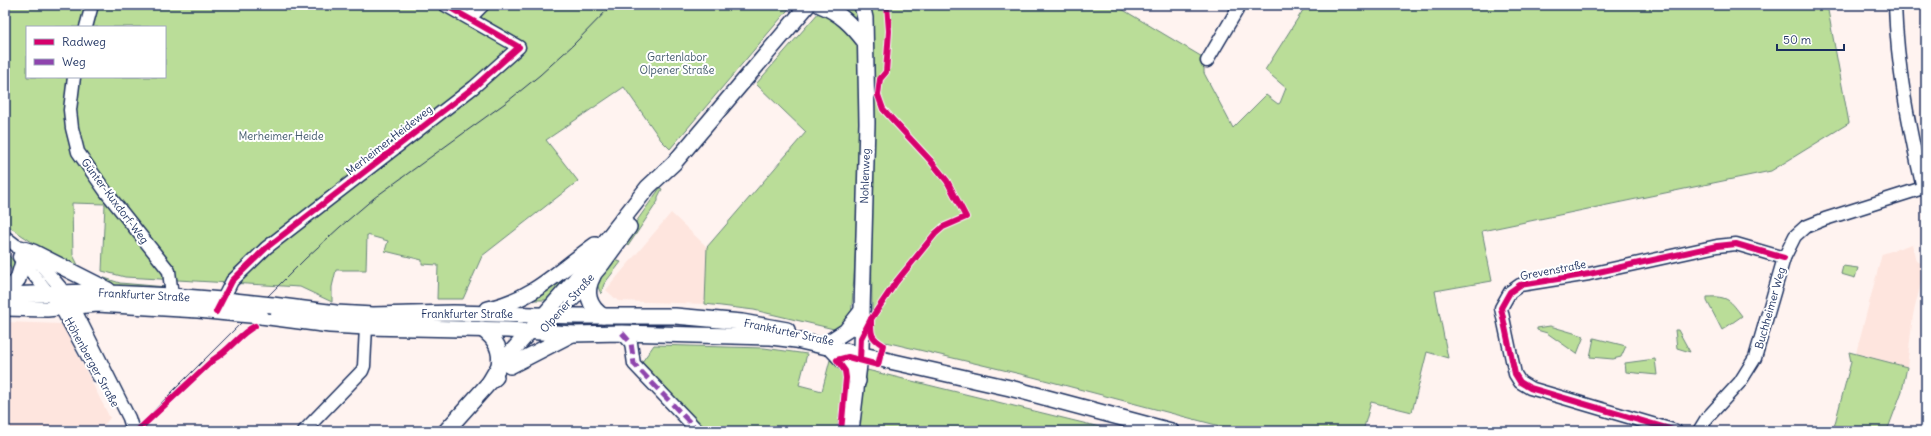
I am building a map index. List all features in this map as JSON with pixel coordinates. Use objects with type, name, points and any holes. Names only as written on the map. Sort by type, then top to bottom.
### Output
[{"type":"main road","name":"Olpener Straße","points":[[446,431],[551,314],[648,187],[674,163],[808,5]]},
{"type":"main road","points":[[820,5],[843,18],[854,28],[865,42]]},
{"type":"main road","name":"Nohlenweg","points":[[851,431],[861,351],[867,123],[865,18],[862,5]]},
{"type":"main road","name":"Olpener Straße","points":[[551,314],[594,274],[655,192],[674,163]]},
{"type":"main road","points":[[453,313],[490,309],[518,300],[548,282],[610,235]]},
{"type":"main road","points":[[5,295],[18,279],[21,255],[34,252],[114,293]]},
{"type":"main road","points":[[594,274],[589,285],[589,297],[591,304],[603,316]]},
{"type":"main road","name":"Frankfurter Straße","points":[[5,308],[38,310],[83,292],[114,293],[172,296],[261,316],[330,325],[482,329],[573,334],[622,333],[772,337],[831,344],[861,351],[889,354],[924,367],[1171,431]]},
{"type":"main road","name":"Frankfurter Straße","points":[[5,295],[97,304],[225,307],[272,305],[336,314],[405,315],[453,313],[675,316],[742,322],[802,332],[831,344]]},
{"type":"main road","points":[[858,381],[831,344],[846,331],[861,312]]},
{"type":"main road","points":[[482,329],[493,338],[505,366],[573,334]]},
{"type":"street","points":[[86,26],[92,5]]},
{"type":"street","name":"Merheimer Heideweg","points":[[225,307],[232,281],[266,248],[474,87],[520,47],[445,5]]},
{"type":"street","points":[[470,18],[483,5]]},
{"type":"street","points":[[1207,61],[1240,5]]},
{"type":"street","points":[[1895,5],[1896,38],[1907,121],[1924,188]]},
{"type":"street","name":"Günter-Kuxdorf-Weg","points":[[74,78],[70,110],[72,128],[78,152],[106,192],[169,271],[172,296]]},
{"type":"street","name":"Buchheimer Weg","points":[[1699,431],[1707,418],[1740,382],[1755,358],[1784,258],[1795,236],[1805,227],[1825,219],[1924,188]]},
{"type":"street","name":"Höhenberger Straße","points":[[5,238],[21,255],[41,265],[129,418],[132,431]]},
{"type":"street","name":"Grevenstraße","points":[[1676,431],[1530,388],[1520,382],[1515,374],[1501,308],[1508,294],[1520,286],[1589,274],[1717,246],[1736,244],[1784,258]]},
{"type":"street","points":[[304,431],[362,371],[364,366],[366,327]]},
{"type":"street","points":[[622,333],[631,343],[634,364],[698,431]]},
{"type":"shaded area","points":[[671,213],[707,247],[705,304],[618,301],[606,290]]},
{"type":"shaded area","points":[[1912,244],[1916,261],[1926,265],[1926,281],[1921,283],[1913,315],[1907,367],[1856,353],[1882,254]]},
{"type":"shaded area","points":[[5,322],[62,324],[110,418],[99,431],[5,431]]},
{"type":"green space","name":"Merheimer Heide","points":[[5,5],[792,5],[670,149],[661,140],[624,87],[546,140],[578,181],[482,256],[463,299],[437,299],[438,265],[422,264],[422,260],[385,251],[388,241],[367,235],[366,270],[336,270],[332,287],[332,302],[300,287],[125,277],[102,271],[105,204],[72,203],[73,255],[78,265],[75,271],[5,224]]},
{"type":"green space","points":[[829,5],[857,5],[861,28]]},
{"type":"green space","points":[[867,5],[1115,5],[1204,58],[1204,73],[1233,128],[1266,95],[1278,104],[1280,103],[1286,88],[1265,70],[1305,7],[1302,5],[1827,5],[1849,123],[1771,171],[1482,231],[1492,281],[1435,291],[1448,358],[1427,352],[1412,412],[1371,402],[1363,431],[1239,431],[1033,377],[877,340],[873,334],[872,322],[871,144]]},
{"type":"green space","points":[[820,11],[843,27],[852,37],[859,49],[860,189],[851,319],[838,330],[754,310],[705,304],[707,247],[806,132],[756,84]]},
{"type":"green space","points":[[660,188],[662,189],[658,197],[658,201],[628,246],[624,239]]},
{"type":"green space","points":[[5,250],[15,264],[14,275],[5,257]]},
{"type":"green space","points":[[613,260],[621,262],[604,284],[601,294],[596,282]]},
{"type":"green space","points":[[577,266],[550,300],[527,300]]},
{"type":"green space","points":[[1843,266],[1858,268],[1855,278],[1841,274]]},
{"type":"green space","points":[[92,274],[120,283],[166,287],[162,290],[117,287],[105,283]]},
{"type":"green space","points":[[1707,297],[1720,297],[1728,300],[1742,316],[1722,330],[1707,301]]},
{"type":"green space","points":[[1550,326],[1584,336],[1577,354],[1547,333],[1537,330],[1537,328]]},
{"type":"green space","points":[[1675,330],[1678,330],[1690,352],[1677,348]]},
{"type":"green space","points":[[1594,338],[1626,346],[1621,357],[1613,359],[1590,357]]},
{"type":"green space","points":[[654,345],[764,348],[807,354],[799,385],[822,391],[830,360],[842,371],[844,378],[837,431],[706,431],[642,362]]},
{"type":"green space","points":[[1849,352],[1907,367],[1902,391],[1887,431],[1833,431],[1851,362]]},
{"type":"green space","points":[[1655,359],[1657,375],[1626,372],[1625,363]]},
{"type":"green space","points":[[867,370],[1116,431],[858,431]]},
{"type":"tram line","points":[[140,424],[306,258],[340,227],[374,198],[508,101],[540,75],[573,45],[612,5]]},
{"type":"marked path","points":[[622,333],[631,343],[634,364],[698,431]]},
{"type":"cycle path","points":[[216,312],[232,281],[266,248],[474,87],[519,47],[445,5]]},
{"type":"cycle path","points":[[860,360],[861,338],[871,319],[896,282],[935,234],[943,227],[966,217],[947,181],[930,160],[883,109],[878,95],[880,79],[886,72],[889,31],[887,5]]},
{"type":"cycle path","points":[[1676,431],[1530,388],[1520,382],[1515,374],[1501,308],[1510,292],[1520,285],[1589,274],[1717,246],[1736,244],[1784,258]]},
{"type":"cycle path","points":[[841,431],[846,378],[845,371],[837,360],[848,357],[878,365],[883,345],[872,335],[871,319]]},
{"type":"cycle path","points":[[137,431],[214,359],[244,333],[255,326]]},
{"type":"park label","name":"Gartenlabor Olpener Straße","points":[[677,63]]}]
